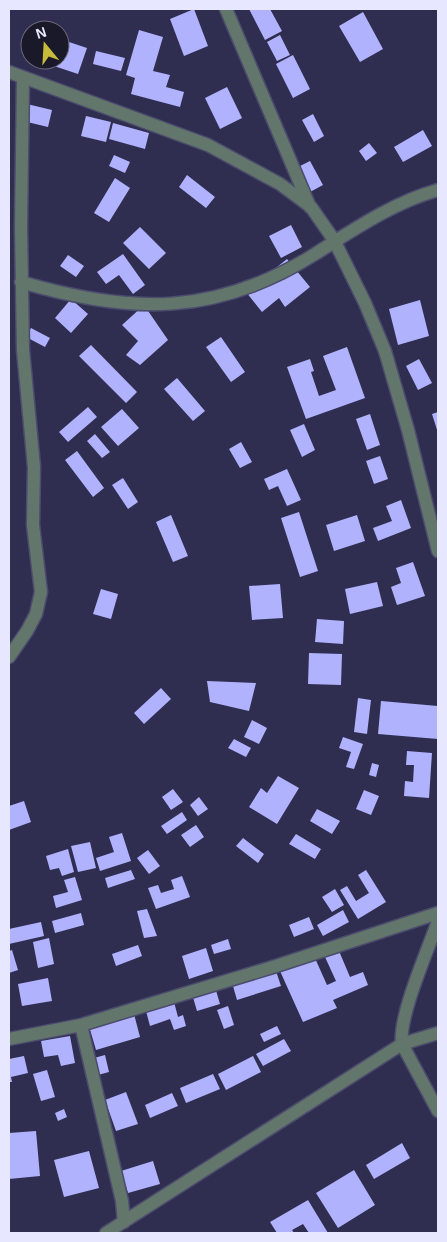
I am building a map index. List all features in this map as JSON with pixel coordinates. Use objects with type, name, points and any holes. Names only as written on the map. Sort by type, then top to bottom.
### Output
[{"type":"street","points":[[226,9],[311,207],[334,240],[365,303],[385,351],[408,430],[438,551]]},
{"type":"street","points":[[9,72],[208,145],[280,184],[311,207]]},
{"type":"street","points":[[9,657],[36,614],[41,592],[33,525],[34,467],[23,350],[21,282],[23,78]]},
{"type":"street","points":[[21,282],[117,304],[161,305],[197,302],[233,294],[261,283],[316,254],[334,240],[388,211],[438,190]]},
{"type":"street","points":[[9,1039],[81,1025],[276,966],[438,913]]},
{"type":"street","points":[[438,921],[402,1032],[402,1044],[438,1111]]},
{"type":"street","points":[[81,1025],[122,1201],[124,1222]]},
{"type":"street","points":[[106,1233],[402,1044],[438,1033]]},
{"type":"building","points":[[194,9],[208,46],[184,56],[170,19]]},
{"type":"building","points":[[249,9],[270,9],[282,31],[265,40]]},
{"type":"building","points":[[363,12],[383,49],[360,62],[339,26]]},
{"type":"building","points":[[139,30],[163,37],[153,71],[170,75],[166,87],[184,92],[180,107],[131,94],[135,78],[126,75]]},
{"type":"building","points":[[280,35],[290,55],[277,61],[267,42]]},
{"type":"building","points":[[70,42],[87,48],[78,74],[66,70],[70,70]]},
{"type":"building","points":[[96,51],[125,58],[121,71],[93,64]]},
{"type":"building","points":[[293,55],[310,89],[293,98],[276,64]]},
{"type":"building","points":[[227,87],[242,118],[220,129],[205,98]]},
{"type":"building","points":[[27,104],[52,110],[48,127],[23,121]]},
{"type":"building","points":[[313,114],[324,136],[314,142],[302,120]]},
{"type":"building","points":[[86,116],[111,122],[106,142],[81,136]]},
{"type":"building","points":[[113,123],[149,133],[145,149],[109,139]]},
{"type":"building","points":[[423,130],[432,146],[403,162],[394,147]]},
{"type":"building","points":[[369,143],[377,153],[366,161],[359,151]]},
{"type":"building","points":[[114,155],[130,162],[125,173],[109,166]]},
{"type":"building","points":[[310,161],[323,185],[310,192],[296,168]]},
{"type":"building","points":[[187,175],[215,197],[206,208],[179,187]]},
{"type":"building","points":[[115,178],[130,188],[109,222],[94,213]]},
{"type":"building","points":[[291,225],[302,247],[281,258],[269,236]]},
{"type":"building","points":[[140,227],[166,253],[149,269],[123,243]]},
{"type":"building","points":[[123,254],[145,285],[133,294],[119,275],[106,284],[97,272]]},
{"type":"building","points":[[68,255],[84,266],[76,277],[60,266]]},
{"type":"building","points":[[287,259],[310,287],[285,307],[279,298],[262,312],[246,292]]},
{"type":"building","points":[[71,299],[88,314],[71,333],[55,318]]},
{"type":"building","points":[[420,300],[429,336],[398,345],[389,309]]},
{"type":"building","points":[[144,305],[168,340],[140,365],[126,355],[138,341],[122,325]]},
{"type":"building","points":[[31,328],[50,338],[45,347],[26,337]]},
{"type":"building","points":[[221,337],[245,372],[231,382],[206,347]]},
{"type":"building","points":[[91,345],[137,392],[126,403],[79,356]]},
{"type":"building","points":[[347,347],[365,398],[306,419],[287,367],[310,359],[314,371],[311,372],[319,396],[336,390],[323,356]]},
{"type":"building","points":[[419,359],[432,383],[418,390],[406,366]]},
{"type":"building","points":[[177,378],[205,411],[193,421],[164,389]]},
{"type":"building","points":[[88,407],[97,417],[68,442],[59,432]]},
{"type":"building","points":[[122,409],[139,428],[118,446],[101,427]]},
{"type":"building","points":[[438,412],[438,433],[432,414]]},
{"type":"building","points":[[370,414],[380,445],[367,450],[356,419]]},
{"type":"building","points":[[304,424],[315,450],[302,457],[290,430]]},
{"type":"building","points":[[95,434],[110,452],[102,458],[87,441]]},
{"type":"building","points":[[241,442],[252,462],[240,468],[229,449]]},
{"type":"building","points":[[77,451],[104,488],[93,497],[65,460]]},
{"type":"building","points":[[380,456],[388,479],[374,484],[366,461]]},
{"type":"building","points":[[287,469],[301,500],[287,506],[278,486],[269,490],[264,479]]},
{"type":"building","points":[[123,478],[138,502],[128,509],[112,485]]},
{"type":"building","points":[[401,500],[411,528],[378,541],[373,528],[392,521],[386,506]]},
{"type":"building","points":[[299,512],[318,571],[300,577],[281,518]]},
{"type":"building","points":[[171,515],[188,556],[173,562],[156,522]]},
{"type":"building","points":[[357,515],[365,541],[334,551],[326,525]]},
{"type":"building","points":[[413,562],[425,596],[397,605],[391,587],[401,583],[396,568]]},
{"type":"building","points":[[377,582],[383,606],[350,614],[345,589]]},
{"type":"building","points":[[280,584],[283,618],[252,620],[249,586]]},
{"type":"building","points":[[101,589],[118,594],[111,619],[93,614]]},
{"type":"building","points":[[317,619],[344,621],[343,644],[315,642]]},
{"type":"building","points":[[309,653],[342,654],[341,685],[308,684]]},
{"type":"building","points":[[207,681],[256,683],[249,711],[210,702]]},
{"type":"building","points":[[161,688],[171,699],[144,724],[134,713]]},
{"type":"building","points":[[358,698],[371,700],[367,734],[354,732]]},
{"type":"building","points":[[381,701],[438,706],[438,739],[378,734]]},
{"type":"building","points":[[252,720],[267,728],[259,744],[244,737]]},
{"type":"building","points":[[343,737],[363,744],[354,769],[346,767],[351,752],[339,748]]},
{"type":"building","points":[[234,739],[251,748],[246,757],[228,748]]},
{"type":"building","points":[[407,751],[432,753],[429,798],[404,796],[405,781],[413,782],[414,765],[406,765]]},
{"type":"building","points":[[372,763],[379,765],[376,777],[369,775]]},
{"type":"building","points":[[278,776],[299,788],[277,824],[249,807],[261,788],[267,793]]},
{"type":"building","points":[[173,789],[183,802],[171,810],[162,797]]},
{"type":"building","points":[[364,790],[379,796],[371,815],[356,809]]},
{"type":"building","points":[[199,797],[208,809],[198,816],[190,805]]},
{"type":"building","points":[[24,801],[31,822],[9,830],[9,806]]},
{"type":"building","points":[[317,809],[340,821],[332,834],[310,821]]},
{"type":"building","points":[[182,812],[187,820],[167,834],[161,826]]},
{"type":"building","points":[[196,825],[204,837],[190,847],[181,835]]},
{"type":"building","points":[[122,833],[131,861],[100,871],[96,858],[114,852],[109,837]]},
{"type":"building","points":[[296,834],[321,849],[315,859],[289,844]]},
{"type":"building","points":[[243,838],[264,854],[258,863],[236,846]]},
{"type":"building","points":[[90,842],[96,868],[78,872],[71,846]]},
{"type":"building","points":[[68,849],[74,872],[62,876],[59,868],[50,870],[46,856]]},
{"type":"building","points":[[148,850],[160,866],[149,874],[137,858]]},
{"type":"building","points":[[131,870],[135,879],[108,888],[105,878]]},
{"type":"building","points":[[366,870],[386,902],[358,919],[340,890],[347,886],[356,901],[369,893],[358,875]]},
{"type":"building","points":[[182,876],[190,897],[156,909],[148,888],[158,885],[161,893],[174,889],[171,880]]},
{"type":"building","points":[[75,877],[82,900],[56,908],[53,896],[68,892],[64,880]]},
{"type":"building","points":[[335,889],[344,905],[332,912],[322,897]]},
{"type":"building","points":[[147,909],[157,936],[144,938],[137,911]]},
{"type":"building","points":[[343,910],[349,922],[323,936],[317,925]]},
{"type":"building","points":[[81,913],[84,925],[55,933],[52,921]]},
{"type":"building","points":[[309,917],[314,929],[294,937],[289,925]]},
{"type":"building","points":[[41,922],[44,936],[9,944],[9,929]]},
{"type":"building","points":[[49,938],[54,964],[38,968],[33,942]]},
{"type":"building","points":[[228,939],[231,949],[214,954],[211,945]]},
{"type":"building","points":[[138,945],[142,956],[116,966],[112,954]]},
{"type":"building","points":[[206,948],[213,971],[189,979],[182,956]]},
{"type":"building","points":[[12,950],[18,970],[9,973],[9,951]]},
{"type":"building","points":[[339,951],[350,977],[363,972],[368,985],[333,1000],[337,1008],[303,1022],[280,971],[314,956],[327,985],[336,981],[325,957]]},
{"type":"building","points":[[276,971],[281,986],[237,1000],[233,986]]},
{"type":"building","points":[[48,978],[52,1001],[22,1006],[18,984]]},
{"type":"building","points":[[215,987],[220,1004],[197,1011],[192,994]]},
{"type":"building","points":[[174,1002],[178,1017],[183,1015],[186,1026],[174,1030],[170,1019],[150,1026],[146,1011]]},
{"type":"building","points":[[228,1006],[234,1025],[224,1029],[217,1010]]},
{"type":"building","points":[[134,1014],[140,1037],[96,1050],[89,1026]]},
{"type":"building","points":[[277,1026],[281,1034],[264,1042],[260,1034]]},
{"type":"building","points":[[70,1036],[75,1063],[61,1066],[58,1055],[44,1057],[41,1041]]},
{"type":"building","points":[[284,1039],[291,1051],[263,1066],[256,1054]]},
{"type":"building","points":[[105,1055],[109,1072],[98,1075],[94,1058]]},
{"type":"building","points":[[24,1056],[28,1073],[11,1077],[12,1082],[9,1082],[9,1059]]},
{"type":"building","points":[[253,1056],[261,1072],[226,1090],[218,1074]]},
{"type":"building","points":[[47,1070],[55,1097],[41,1101],[33,1074]]},
{"type":"building","points":[[213,1074],[220,1089],[186,1103],[180,1088]]},
{"type":"building","points":[[126,1092],[138,1124],[116,1131],[105,1100]]},
{"type":"building","points":[[172,1093],[178,1106],[150,1118],[145,1105]]},
{"type":"building","points":[[64,1109],[67,1117],[58,1121],[55,1113]]},
{"type":"building","points":[[36,1131],[40,1176],[9,1179],[9,1133]]},
{"type":"building","points":[[402,1143],[410,1158],[374,1179],[366,1165]]},
{"type":"building","points":[[89,1151],[99,1188],[64,1197],[54,1160]]},
{"type":"building","points":[[153,1161],[160,1184],[128,1193],[121,1171]]},
{"type":"building","points":[[354,1170],[375,1205],[338,1228],[316,1193]]},
{"type":"building","points":[[308,1200],[328,1233],[309,1233],[303,1224],[292,1230],[294,1233],[277,1233],[270,1222]]}]
